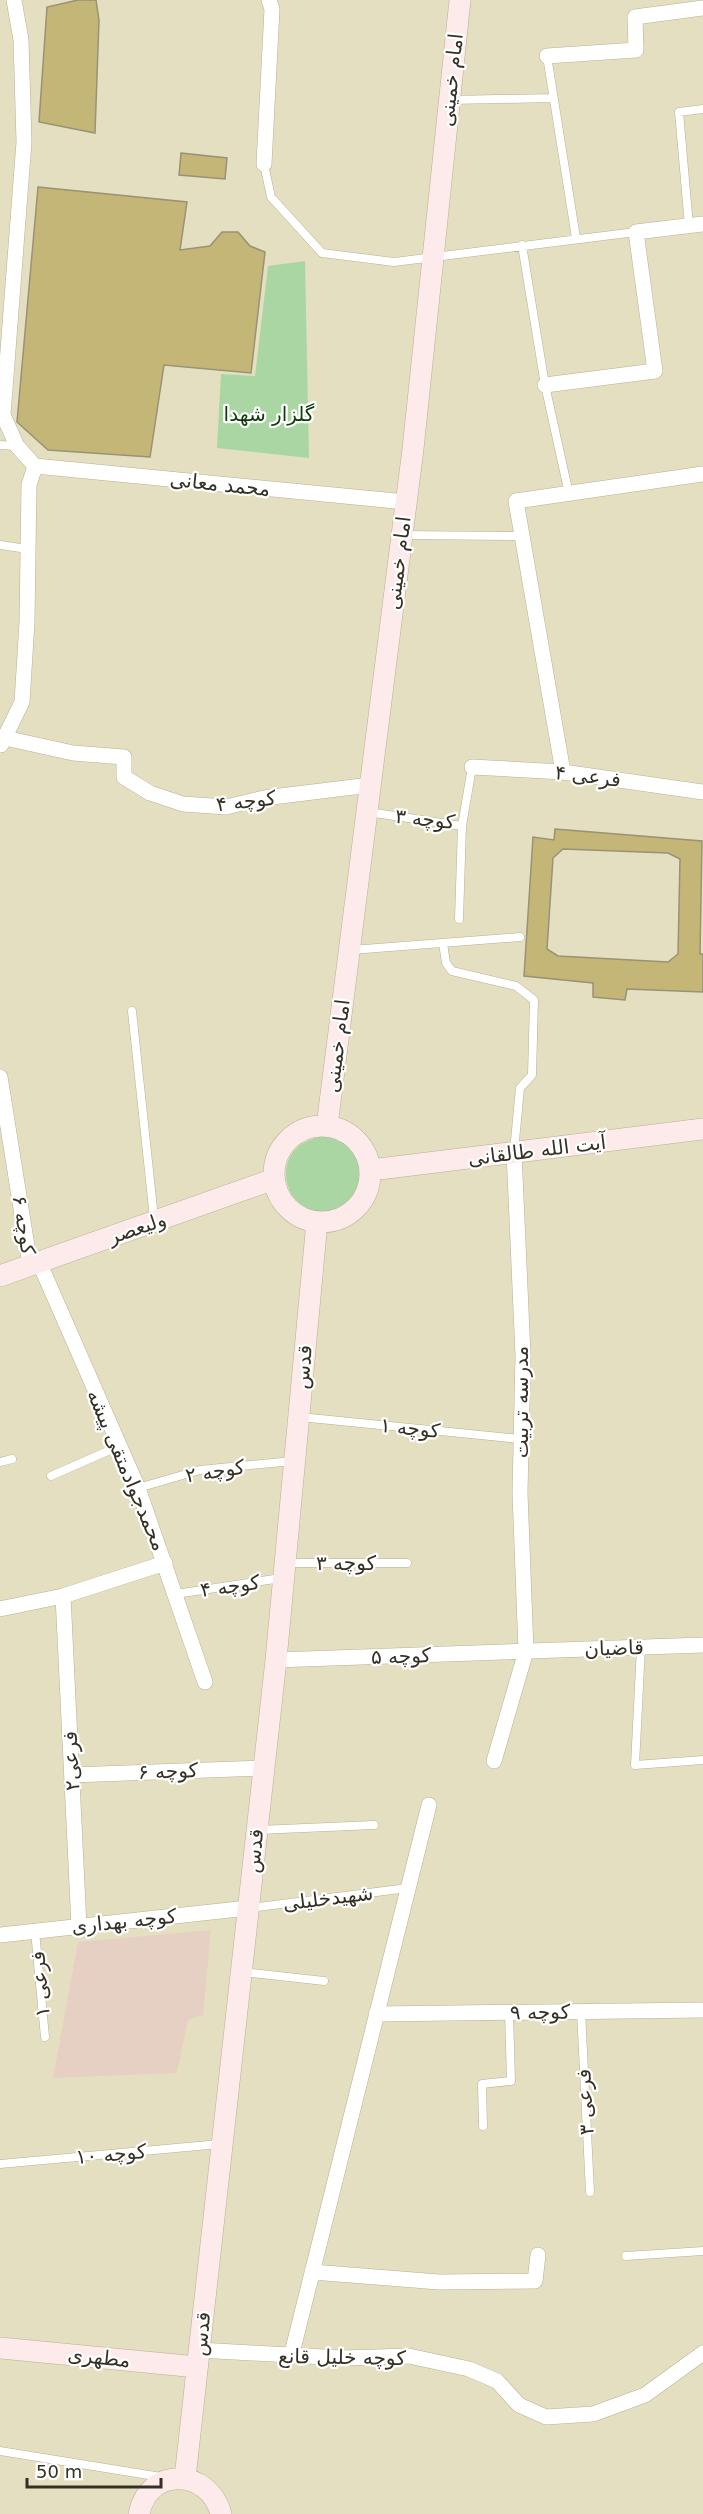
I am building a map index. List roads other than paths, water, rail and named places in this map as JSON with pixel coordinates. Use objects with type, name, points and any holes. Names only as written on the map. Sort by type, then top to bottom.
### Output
[{"type":"main road","name":"امام خمینی","points":[[327,1126],[406,502],[460,0]]},
{"type":"main road","points":[[313,1126],[327,1126],[343,1130],[357,1140],[367,1153],[371,1170],[368,1191],[356,1209],[331,1222],[317,1222],[301,1218],[288,1208],[278,1195],[274,1179],[279,1151],[288,1140],[313,1126]]},
{"type":"main road","name":"آیت الله طالقانی","points":[[371,1170],[703,1129]]},
{"type":"main road","name":"ولیعصر","points":[[0,1276],[274,1179]]},
{"type":"main road","name":"قدس","points":[[178,2479],[198,2358],[276,1660],[317,1222]]},
{"type":"main road","name":"مطهری","points":[[0,2348],[198,2358]]},
{"type":"main road","points":[[139,2514],[147,2495],[157,2484],[178,2479],[199,2482],[210,2491],[221,2514]]},
{"type":"street","points":[[2,742],[22,702],[27,622],[29,485],[35,466],[17,446],[3,415],[24,142],[21,40],[14,0]]},
{"type":"street","points":[[264,164],[273,9],[269,0]]},
{"type":"street","points":[[547,56],[636,50],[635,17],[703,8]]},
{"type":"street","points":[[545,385],[655,371],[636,231],[696,225]]},
{"type":"street","name":"محمد معانی","points":[[35,466],[406,502]]},
{"type":"street","points":[[563,772],[516,501],[703,474]]},
{"type":"street","name":"کوچه ۴","points":[[2,742],[73,753],[124,757],[124,777],[150,793],[183,804],[226,807],[264,798],[370,786]]},
{"type":"street","name":"فرعی ۴","points":[[472,767],[563,772],[703,792]]},
{"type":"street","name":"۶ کوچه","points":[[0,1077],[35,1264]]},
{"type":"street","name":"مدرسه تربیت","points":[[494,1761],[526,1651],[520,1493],[523,1355],[514,1152]]},
{"type":"street","name":"محمدجوادمتقی پیشه","points":[[35,1264],[117,1447],[138,1488],[205,1682]]},
{"type":"street","points":[[0,1609],[63,1596],[165,1563]]},
{"type":"street","name":"فرعی۲","points":[[63,1596],[79,1926]]},
{"type":"street","name":"قاضیان","points":[[526,1651],[703,1645]]},
{"type":"street","name":"کوچه ۵","points":[[276,1660],[526,1651]]},
{"type":"street","name":"کوچه ۶","points":[[72,1775],[264,1768]]},
{"type":"street","points":[[291,2357],[429,1805]]},
{"type":"street","name":"کوچه بهداری","points":[[0,1935],[248,1908]]},
{"type":"street","name":"کوچه ۹","points":[[376,2014],[703,2010]]},
{"type":"street","points":[[312,2272],[439,2282],[535,2281],[538,2255]]},
{"type":"street","name":"کوچه خلیل قانع","points":[[198,2358],[409,2356],[470,2370],[497,2381],[519,2405],[546,2417],[594,2414],[645,2395],[703,2353]]},
{"type":"lane","points":[[547,56],[576,238]]},
{"type":"lane","points":[[449,100],[553,98]]},
{"type":"lane","points":[[696,225],[679,112],[703,109]]},
{"type":"lane","points":[[264,164],[271,197],[322,253],[394,262],[636,231]]},
{"type":"lane","points":[[522,245],[545,385],[569,494]]},
{"type":"lane","points":[[0,445],[17,446]]},
{"type":"lane","points":[[402,535],[522,536]]},
{"type":"lane","points":[[0,545],[27,549]]},
{"type":"lane","name":"کوچه ۳","points":[[367,812],[462,826],[472,767]]},
{"type":"lane","points":[[459,919],[462,826]]},
{"type":"lane","points":[[349,950],[520,937]]},
{"type":"lane","points":[[443,943],[446,963],[452,971],[516,986],[534,1000],[532,1075],[520,1088],[514,1152]]},
{"type":"lane","points":[[132,1011],[155,1223]]},
{"type":"lane","name":"کوچه ۱","points":[[299,1417],[522,1439]]},
{"type":"lane","points":[[51,1476],[117,1447]]},
{"type":"lane","points":[[0,1462],[12,1459]]},
{"type":"lane","name":"کوچه ۲","points":[[138,1488],[200,1470],[294,1461]]},
{"type":"lane","name":"کوچه ۳","points":[[284,1571],[407,1563]]},
{"type":"lane","name":"کوچه ۴","points":[[176,1594],[284,1571]]},
{"type":"lane","points":[[641,1647],[635,1765],[703,1760]]},
{"type":"lane","points":[[256,1830],[374,1825]]},
{"type":"lane","name":"شهیدخلیلی","points":[[248,1908],[408,1888]]},
{"type":"lane","name":"فرعی ۱","points":[[36,1931],[45,2037]]},
{"type":"lane","points":[[241,1972],[324,1981]]},
{"type":"lane","name":"فرعی ۳","points":[[580,2011],[590,2192]]},
{"type":"lane","points":[[483,2126],[482,2084],[511,2081],[509,2012]]},
{"type":"lane","name":"کوچه ۱۰","points":[[0,2164],[222,2144]]},
{"type":"lane","points":[[627,2256],[703,2251]]},
{"type":"lane","points":[[0,2451],[178,2479]]},
{"type":"park label","name":"گلزار شهدا","points":[[269,414]]}]
